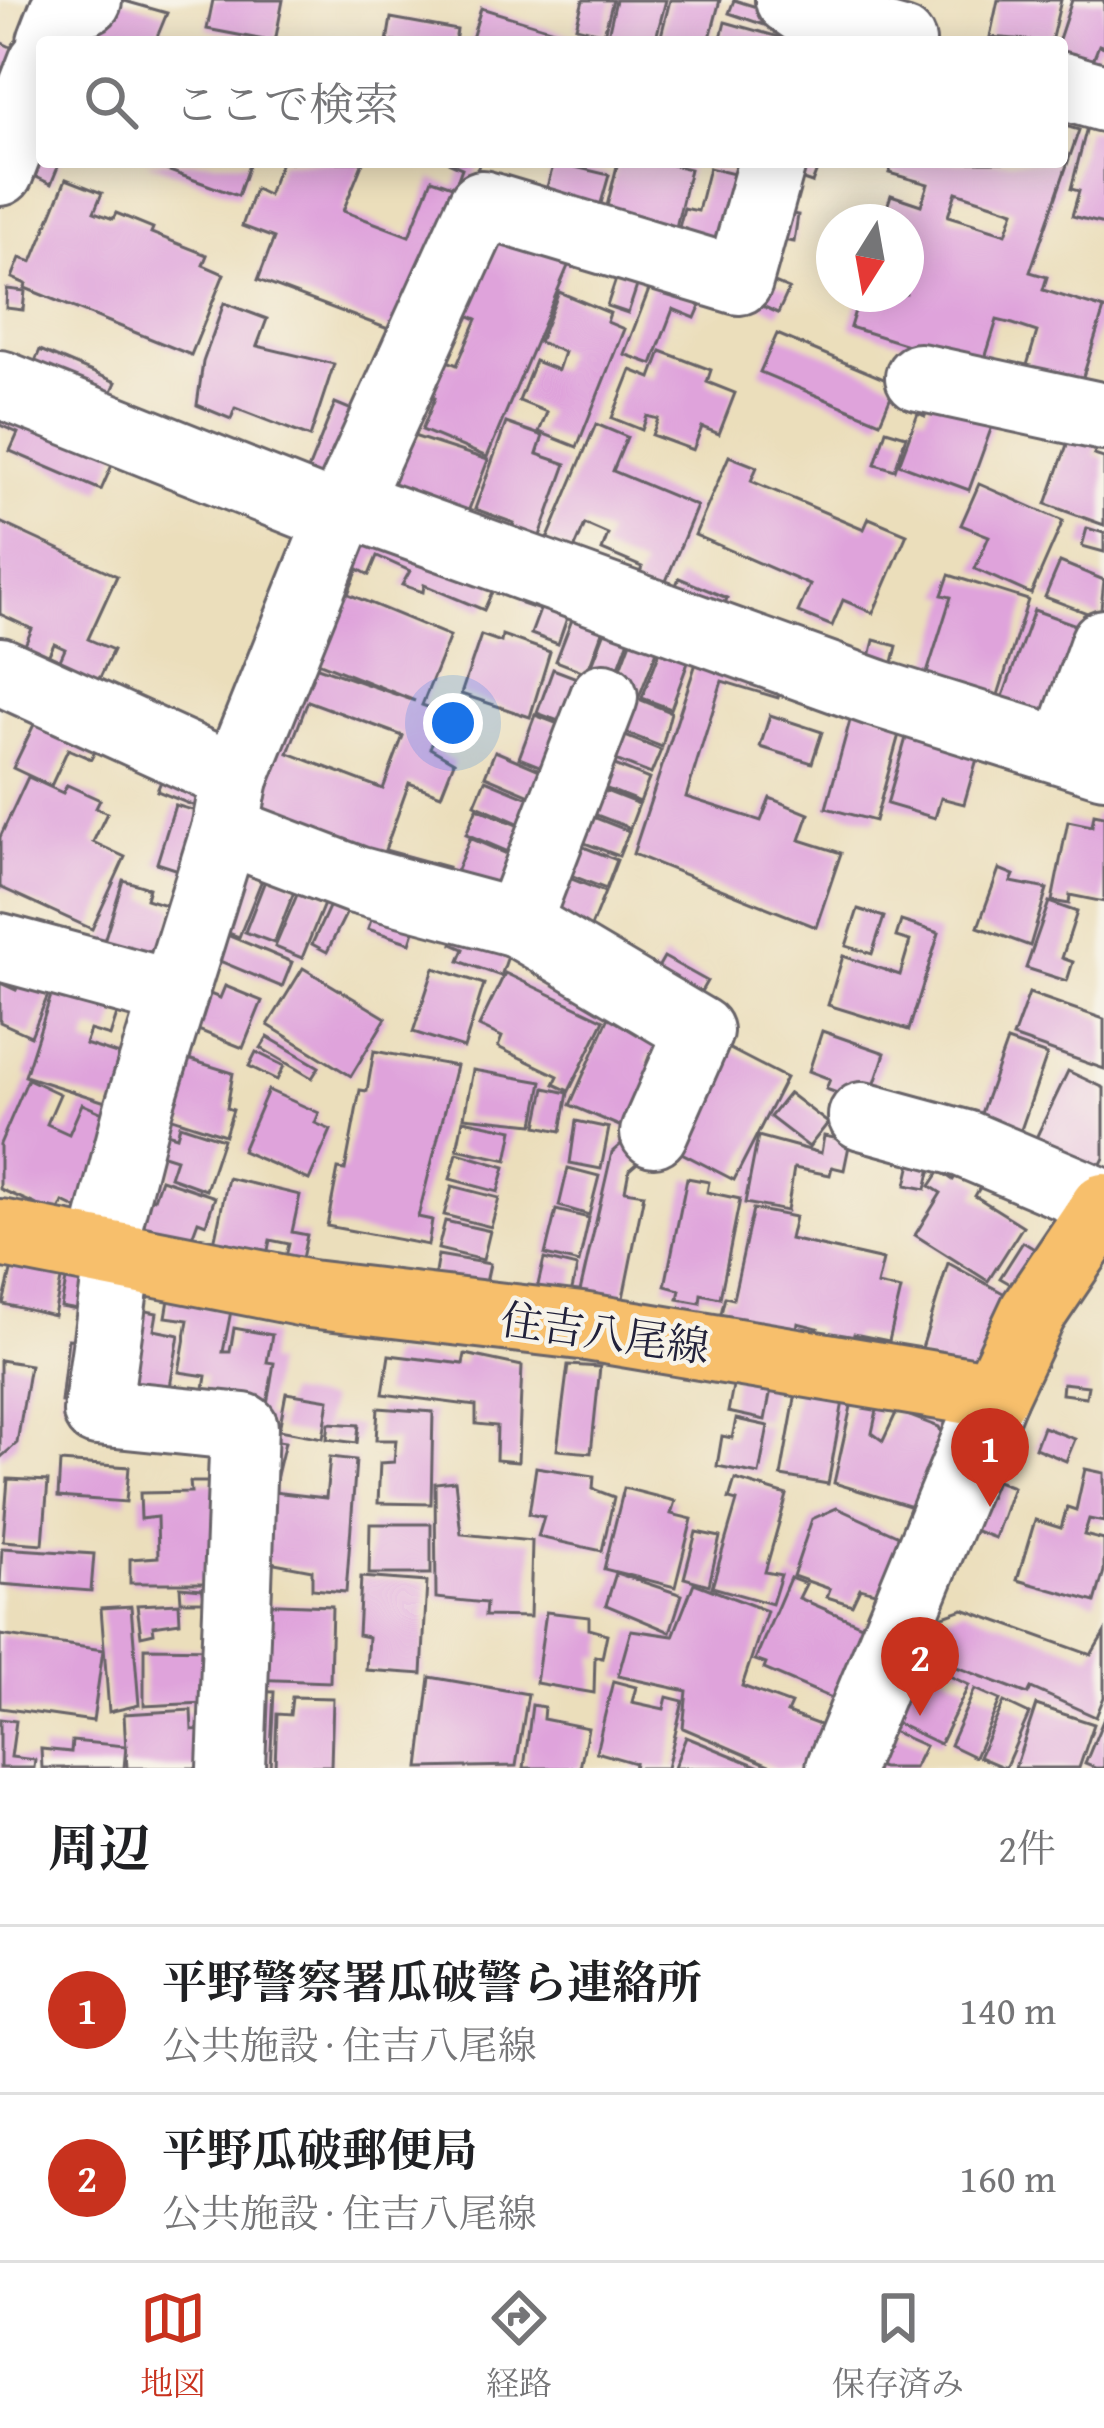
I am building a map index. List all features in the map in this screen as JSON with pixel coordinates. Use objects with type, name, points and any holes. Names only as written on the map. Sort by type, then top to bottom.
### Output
[{"type":"main road","points":[[994,1395],[1033,1312],[1083,1230],[1104,1205]]},
{"type":"main road","name":"住吉八尾線","points":[[0,1233],[310,1294],[580,1326],[994,1395]]},
{"type":"street","points":[[53,36],[63,11],[88,0]]},
{"type":"street","points":[[802,20],[875,36]]},
{"type":"street","points":[[2,157],[36,77]]},
{"type":"street","points":[[1068,88],[1104,98]]},
{"type":"street","points":[[231,1768],[244,1427],[97,1412],[111,1252],[174,994],[230,804],[343,511],[482,204],[739,281],[770,168]]},
{"type":"street","points":[[919,377],[1104,417]]},
{"type":"street","points":[[0,384],[343,511],[876,693],[1085,757],[1104,643]]},
{"type":"street","points":[[0,671],[356,880],[517,923],[699,1031],[654,1133]]},
{"type":"street","points":[[517,923],[604,697]]},
{"type":"street","points":[[0,947],[174,994]]},
{"type":"street","points":[[862,1116],[965,1144],[1104,1205]]},
{"type":"street","points":[[840,1768],[994,1395]]},
{"type":"building","points":[[121,0],[167,13],[157,36],[71,36],[76,24]]},
{"type":"building","points":[[213,0],[283,0],[276,36],[207,29]]},
{"type":"building","points":[[583,0],[613,0],[604,34],[576,27]]},
{"type":"building","points":[[616,0],[666,0],[657,36],[608,36]]},
{"type":"building","points":[[670,0],[720,0],[711,36],[661,36]]},
{"type":"building","points":[[734,0],[779,14],[773,28],[729,13]]},
{"type":"building","points":[[998,0],[1061,0],[1052,36],[990,36]]},
{"type":"building","points":[[1072,0],[1104,0],[1104,47],[1099,45],[1090,68],[1068,60],[1068,36],[1060,36]]},
{"type":"building","points":[[481,8],[573,36],[473,36]]},
{"type":"building","points":[[391,18],[457,30],[456,36],[388,36]]},
{"type":"building","points":[[725,22],[775,36],[722,36]]},
{"type":"building","points":[[0,42],[32,57],[0,122]]},
{"type":"building","points":[[36,107],[36,168],[58,168],[51,184],[11,165]]},
{"type":"building","points":[[1068,127],[1079,130],[1068,162]]},
{"type":"building","points":[[1087,127],[1104,131],[1104,224],[1072,216],[1079,191],[1071,189]]},
{"type":"building","points":[[161,168],[248,168],[238,196]]},
{"type":"building","points":[[279,168],[361,168],[343,211],[409,236],[432,179],[455,187],[462,168],[478,168],[402,367],[391,330],[258,280],[274,238],[242,226],[255,189],[268,195]]},
{"type":"building","points":[[552,168],[609,175],[594,228],[540,212]]},
{"type":"building","points":[[616,168],[690,169],[671,248],[601,230]]},
{"type":"building","points":[[709,168],[755,179],[732,266],[673,251],[684,208],[698,211]]},
{"type":"building","points":[[794,168],[818,168],[812,183],[791,176]]},
{"type":"building","points":[[891,168],[1066,168],[1030,272],[1047,277],[1043,290],[1104,309],[1076,399],[1022,382],[1037,332],[1013,324],[997,320],[982,368],[850,327],[855,312],[924,312],[921,204],[928,184],[889,173]],"holes":[[[956,192],[1014,211],[1006,234],[948,216]]]},
{"type":"building","points":[[66,179],[102,193],[94,212],[113,219],[116,213],[153,228],[151,233],[207,255],[203,265],[224,274],[191,355],[25,288],[26,284],[12,278],[20,258],[32,262]]},
{"type":"building","points":[[891,195],[918,204],[888,204]]},
{"type":"building","points":[[773,211],[798,215],[794,242],[769,238]]},
{"type":"building","points":[[492,225],[571,259],[487,457],[422,430],[435,398],[418,391],[433,355],[457,365],[477,319],[465,314]]},
{"type":"building","points":[[619,270],[640,277],[628,313],[607,306]]},
{"type":"building","points":[[753,274],[789,289],[778,313],[743,297]]},
{"type":"building","points":[[652,282],[702,302],[695,318],[673,309],[652,364],[624,354]]},
{"type":"building","points":[[7,289],[25,291],[23,310],[6,308]]},
{"type":"building","points":[[559,292],[610,313],[607,322],[624,329],[577,447],[539,432],[547,412],[519,401],[535,361],[558,370],[564,352],[539,342]]},
{"type":"building","points":[[224,303],[267,319],[257,346],[334,364],[310,437],[235,408],[231,419],[197,405],[203,362]]},
{"type":"building","points":[[777,334],[896,384],[880,422],[760,372]]},
{"type":"building","points":[[40,350],[116,382],[104,409],[28,378]]},
{"type":"building","points":[[661,351],[711,370],[707,382],[735,393],[719,434],[702,427],[693,450],[652,435],[658,419],[647,416],[642,430],[612,418],[631,370],[651,378]]},
{"type":"building","points":[[933,396],[995,418],[969,490],[899,464],[918,413],[925,416]]},
{"type":"building","points":[[0,398],[119,449],[101,490],[10,451],[18,433],[0,425]]},
{"type":"building","points":[[335,403],[374,419],[341,501],[302,485]]},
{"type":"building","points":[[1075,422],[1103,431],[1094,455],[1104,458],[1104,525],[1046,504]]},
{"type":"building","points":[[506,423],[543,436],[537,454],[566,464],[537,544],[510,535],[514,523],[475,509]]},
{"type":"building","points":[[596,424],[627,437],[613,471],[697,506],[659,598],[634,588],[642,567],[602,550],[608,534],[585,524],[573,552],[547,540]]},
{"type":"building","points":[[886,430],[906,436],[895,470],[875,464]]},
{"type":"building","points":[[398,431],[488,460],[466,517],[371,500]]},
{"type":"building","points":[[729,456],[757,467],[751,481],[864,529],[869,518],[907,534],[873,613],[843,600],[832,626],[798,612],[810,585],[695,535]]},
{"type":"building","points":[[979,484],[1063,521],[1031,594],[975,569],[989,536],[961,525]]},
{"type":"building","points":[[356,517],[500,574],[484,610],[424,585],[423,592],[402,585],[410,571],[377,556],[369,575],[358,569],[348,594],[450,636],[422,705],[444,713],[430,748],[454,762],[441,795],[409,783],[385,850],[448,867],[438,900],[254,840],[292,658],[415,701],[300,655]],"holes":[[[308,701],[403,736],[383,789],[288,753]]]},
{"type":"building","points":[[0,522],[117,576],[88,639],[113,650],[89,701],[50,683],[65,649],[54,644],[41,671],[18,661],[32,629],[0,614]]},
{"type":"building","points":[[1087,528],[1104,533],[1104,552],[1082,546]]},
{"type":"building","points":[[1060,562],[1104,580],[1100,618],[1045,597]]},
{"type":"building","points":[[949,575],[1028,600],[993,711],[922,689],[951,597],[942,595]]},
{"type":"building","points":[[679,578],[727,598],[719,619],[670,600]]},
{"type":"building","points":[[530,579],[575,595],[558,644],[531,634],[540,610],[522,604]]},
{"type":"building","points":[[1034,610],[1093,631],[1057,729],[997,713]]},
{"type":"building","points":[[575,612],[605,624],[587,673],[556,661]]},
{"type":"building","points":[[611,615],[635,623],[611,688],[587,678]]},
{"type":"building","points":[[637,625],[663,635],[639,697],[614,687]]},
{"type":"building","points":[[481,635],[501,642],[502,635],[550,652],[530,717],[461,694]]},
{"type":"building","points":[[704,639],[787,668],[778,698],[722,681],[686,797],[761,821],[770,798],[809,814],[800,840],[841,853],[816,927],[633,854]]},
{"type":"building","points":[[874,640],[897,646],[892,666],[869,661]]},
{"type":"building","points":[[662,646],[690,657],[671,709],[642,698]]},
{"type":"building","points":[[553,669],[590,683],[569,725],[537,713]]},
{"type":"building","points":[[624,693],[671,712],[662,747],[611,727]]},
{"type":"building","points":[[854,706],[903,720],[875,821],[826,808]]},
{"type":"building","points":[[39,714],[100,742],[91,759],[68,749],[51,786],[13,768]]},
{"type":"building","points":[[535,715],[569,728],[552,771],[519,758]]},
{"type":"building","points":[[770,715],[822,732],[812,763],[760,747]]},
{"type":"building","points":[[912,717],[983,738],[964,804],[941,798],[935,818],[887,804]]},
{"type":"building","points":[[605,728],[661,750],[651,774],[595,752]]},
{"type":"building","points":[[495,751],[554,776],[544,801],[485,776]]},
{"type":"building","points":[[593,756],[649,779],[640,802],[584,780]]},
{"type":"building","points":[[167,767],[216,787],[207,811],[157,791]]},
{"type":"building","points":[[28,777],[63,793],[67,785],[100,800],[96,808],[107,813],[93,842],[125,857],[92,929],[0,887],[0,837]]},
{"type":"building","points":[[485,780],[543,804],[532,829],[475,804]]},
{"type":"building","points":[[583,782],[639,804],[630,828],[573,806]]},
{"type":"building","points":[[175,805],[206,814],[188,873],[157,863]]},
{"type":"building","points":[[477,808],[531,831],[520,857],[466,834]]},
{"type":"building","points":[[573,809],[629,831],[619,856],[563,835]]},
{"type":"building","points":[[1094,814],[1104,816],[1104,902],[1070,895],[1069,904],[1052,901],[1068,821],[1092,826]]},
{"type":"building","points":[[470,838],[519,859],[502,888],[452,882]]},
{"type":"building","points":[[563,839],[617,860],[606,889],[552,868]]},
{"type":"building","points":[[236,861],[265,872],[239,937],[210,926]]},
{"type":"building","points":[[999,869],[1014,875],[1011,882],[1047,889],[1030,946],[978,927]]},
{"type":"building","points":[[554,872],[605,892],[588,934],[539,910]]},
{"type":"building","points":[[268,873],[297,884],[274,943],[245,932]]},
{"type":"building","points":[[123,880],[149,888],[146,899],[175,908],[155,974],[99,957]]},
{"type":"building","points":[[302,883],[328,894],[302,958],[275,947]]},
{"type":"building","points":[[335,894],[352,902],[327,952],[312,944]]},
{"type":"building","points":[[378,899],[420,913],[410,943],[368,929]]},
{"type":"building","points":[[1049,902],[1077,912],[1062,958],[1073,962],[1067,981],[1026,968]]},
{"type":"building","points":[[858,909],[884,917],[872,954],[846,946]]},
{"type":"building","points":[[901,921],[939,933],[909,1030],[828,1005],[843,956],[900,975],[910,941],[896,937]]},
{"type":"building","points":[[458,927],[513,942],[501,976],[459,961],[464,949],[452,944]]},
{"type":"building","points":[[220,932],[292,962],[282,987],[210,957]]},
{"type":"building","points":[[664,957],[707,981],[690,1011],[647,987]]},
{"type":"building","points":[[29,963],[56,976],[31,1036],[0,1022],[0,983],[16,990]]},
{"type":"building","points":[[303,968],[386,1018],[351,1076],[268,1025]]},
{"type":"building","points":[[434,968],[484,984],[464,1048],[413,1032]]},
{"type":"building","points":[[505,973],[604,1020],[569,1091],[554,1084],[558,1076],[498,1047],[502,1037],[479,1026]]},
{"type":"building","points":[[57,977],[122,999],[110,1036],[90,1030],[85,1044],[139,1061],[124,1108],[25,1076]]},
{"type":"building","points":[[225,986],[262,1001],[243,1048],[183,1024],[197,989],[220,998]]},
{"type":"building","points":[[1029,993],[1104,1019],[1104,1069],[1013,1037]]},
{"type":"building","points":[[613,1008],[662,1029],[663,1059],[650,1054],[647,1062],[659,1068],[631,1131],[570,1105]]},
{"type":"building","points":[[822,1031],[885,1053],[868,1104],[826,1089],[830,1079],[809,1071]]},
{"type":"building","points":[[268,1037],[319,1067],[312,1078],[261,1048]]},
{"type":"building","points":[[1007,1041],[1047,1055],[1016,1144],[975,1130]]},
{"type":"building","points":[[724,1046],[786,1078],[734,1180],[672,1148]]},
{"type":"building","points":[[374,1051],[456,1066],[418,1217],[432,1220],[428,1245],[327,1226],[338,1169],[345,1170],[360,1090],[367,1091]]},
{"type":"building","points":[[256,1052],[284,1066],[277,1080],[249,1066]]},
{"type":"building","points":[[185,1058],[233,1073],[227,1108],[233,1110],[225,1135],[166,1116]]},
{"type":"building","points":[[473,1070],[542,1082],[534,1124],[464,1117]]},
{"type":"building","points":[[1068,1071],[1104,1088],[1104,1158],[1097,1172],[1034,1142]]},
{"type":"building","points":[[28,1079],[60,1094],[47,1124],[69,1134],[82,1104],[125,1123],[78,1209],[63,1202],[50,1231],[28,1221],[35,1204],[0,1189],[0,1144]]},
{"type":"building","points":[[545,1088],[568,1093],[561,1131],[537,1126]]},
{"type":"building","points":[[268,1090],[319,1113],[315,1123],[331,1130],[309,1180],[242,1151]]},
{"type":"building","points":[[789,1093],[828,1123],[809,1147],[770,1117]]},
{"type":"building","points":[[463,1120],[513,1130],[507,1160],[457,1149]]},
{"type":"building","points":[[576,1121],[609,1128],[601,1169],[570,1163]]},
{"type":"building","points":[[180,1125],[223,1139],[206,1190],[170,1177],[176,1159],[160,1154],[167,1133],[177,1136]]},
{"type":"building","points":[[758,1136],[821,1153],[824,1136],[850,1141],[844,1170],[832,1167],[830,1175],[794,1168],[787,1211],[745,1203]]},
{"type":"building","points":[[628,1138],[652,1150],[629,1170],[625,1191],[644,1194],[620,1313],[576,1309],[612,1152]]},
{"type":"building","points":[[915,1146],[935,1151],[926,1189],[906,1185]]},
{"type":"building","points":[[457,1153],[505,1167],[498,1192],[450,1179]]},
{"type":"building","points":[[568,1168],[599,1176],[589,1215],[559,1206]]},
{"type":"building","points":[[960,1170],[982,1184],[975,1196],[1023,1226],[988,1281],[915,1235],[941,1193],[930,1186],[940,1171],[953,1180]]},
{"type":"building","points":[[228,1178],[300,1195],[292,1232],[307,1235],[300,1268],[284,1265],[289,1244],[270,1240],[266,1260],[213,1248]]},
{"type":"building","points":[[687,1178],[709,1182],[707,1192],[740,1199],[720,1298],[701,1294],[700,1303],[678,1299],[680,1290],[665,1286]]},
{"type":"building","points":[[161,1179],[215,1197],[206,1224],[198,1221],[191,1240],[143,1229],[149,1197],[154,1199]]},
{"type":"building","points":[[452,1186],[499,1198],[491,1227],[444,1215]]},
{"type":"building","points":[[753,1209],[795,1217],[790,1239],[883,1260],[877,1285],[901,1290],[889,1341],[854,1334],[849,1357],[814,1349],[818,1328],[798,1323],[794,1344],[718,1326],[725,1297],[733,1299]]},
{"type":"building","points":[[556,1210],[589,1218],[579,1263],[545,1255]]},
{"type":"building","points":[[445,1221],[490,1231],[483,1260],[438,1249]]},
{"type":"building","points":[[1023,1242],[1036,1250],[1014,1286],[1000,1278]]},
{"type":"building","points":[[438,1255],[490,1264],[485,1287],[432,1291]]},
{"type":"building","points":[[14,1259],[63,1270],[54,1316],[3,1304]]},
{"type":"building","points":[[544,1259],[577,1267],[568,1307],[535,1298]]},
{"type":"building","points":[[948,1263],[1016,1300],[969,1381],[919,1358]]},
{"type":"building","points":[[68,1270],[107,1277],[100,1314],[61,1307]]},
{"type":"building","points":[[172,1282],[198,1287],[195,1305],[231,1311],[223,1352],[230,1352],[234,1328],[272,1335],[267,1362],[274,1363],[265,1416],[276,1419],[275,1427],[200,1414],[206,1376],[179,1372],[188,1320],[166,1317]]},
{"type":"building","points":[[141,1310],[157,1313],[154,1330],[179,1335],[166,1410],[112,1391]]},
{"type":"building","points":[[68,1339],[96,1341],[90,1405],[61,1402]]},
{"type":"building","points":[[465,1354],[522,1366],[518,1462],[496,1460],[497,1426],[476,1424],[476,1406],[383,1394],[389,1355],[463,1364]]},
{"type":"building","points":[[0,1360],[30,1365],[17,1443],[0,1458]]},
{"type":"building","points":[[568,1365],[600,1367],[591,1453],[557,1450]]},
{"type":"building","points":[[735,1376],[772,1384],[765,1420],[728,1412]]},
{"type":"building","points":[[1063,1383],[1088,1386],[1086,1397],[1062,1394]]},
{"type":"building","points":[[797,1387],[844,1396],[828,1484],[781,1476]]},
{"type":"building","points":[[286,1393],[329,1400],[323,1438],[279,1430]]},
{"type":"building","points":[[854,1393],[879,1401],[872,1433],[883,1441],[897,1411],[939,1427],[944,1439],[922,1510],[834,1483]]},
{"type":"building","points":[[378,1408],[433,1412],[431,1504],[378,1503],[380,1463],[394,1462],[396,1440],[376,1440]]},
{"type":"building","points":[[736,1419],[768,1426],[759,1474],[717,1466],[722,1436],[732,1438]]},
{"type":"building","points":[[329,1423],[359,1425],[357,1443],[327,1439]]},
{"type":"building","points":[[1043,1427],[1075,1439],[1066,1461],[1035,1448]]},
{"type":"building","points":[[257,1438],[285,1442],[273,1492],[326,1498],[330,1457],[356,1460],[346,1592],[312,1589],[312,1570],[248,1558]]},
{"type":"building","points":[[60,1462],[129,1467],[126,1502],[58,1497]]},
{"type":"building","points":[[536,1467],[594,1476],[593,1489],[614,1497],[602,1551],[538,1537],[544,1517],[529,1514]]},
{"type":"building","points":[[1085,1469],[1104,1473],[1104,1522],[1089,1519],[1084,1535],[1104,1540],[1104,1571],[1095,1602],[1017,1580],[1035,1520],[1061,1528],[1067,1507],[1076,1510]]},
{"type":"building","points":[[986,1477],[1013,1487],[995,1538],[968,1528]]},
{"type":"building","points":[[8,1479],[48,1481],[43,1544],[3,1541]]},
{"type":"building","points":[[735,1479],[787,1495],[765,1572],[781,1575],[772,1604],[712,1587],[737,1501],[729,1499]]},
{"type":"building","points":[[455,1481],[461,1534],[532,1541],[530,1617],[485,1616],[486,1603],[436,1598],[435,1483]]},
{"type":"building","points":[[190,1482],[219,1482],[220,1583],[130,1583],[130,1559],[158,1557],[157,1517],[141,1519],[140,1493],[191,1492]]},
{"type":"building","points":[[624,1488],[675,1501],[671,1514],[692,1519],[675,1587],[604,1569]]},
{"type":"building","points":[[837,1508],[903,1538],[882,1594],[860,1588],[852,1605],[827,1597],[830,1589],[793,1576],[812,1519]]},
{"type":"building","points":[[370,1524],[431,1524],[431,1574],[369,1574]]},
{"type":"building","points":[[696,1532],[720,1537],[709,1585],[684,1578]]},
{"type":"building","points":[[2,1548],[94,1554],[91,1591],[0,1584]]},
{"type":"building","points":[[616,1573],[682,1595],[670,1632],[606,1605]]},
{"type":"building","points":[[361,1577],[427,1582],[422,1674],[366,1670],[368,1637],[358,1635]]},
{"type":"building","points":[[790,1578],[806,1584],[799,1598],[878,1632],[848,1705],[764,1669],[766,1664],[755,1660]]},
{"type":"building","points":[[694,1583],[767,1611],[742,1686],[791,1704],[787,1713],[833,1730],[819,1768],[776,1768],[683,1728],[687,1691],[618,1676],[631,1630],[673,1636]]},
{"type":"building","points":[[180,1587],[202,1589],[206,1601],[181,1601]]},
{"type":"building","points":[[179,1603],[180,1622],[153,1626],[154,1633],[141,1636],[137,1605]]},
{"type":"building","points":[[252,1603],[332,1606],[330,1682],[250,1679]]},
{"type":"building","points":[[131,1606],[139,1705],[109,1712],[101,1608]]},
{"type":"building","points":[[963,1609],[1091,1655],[1104,1633],[1104,1697],[1096,1717],[1031,1688],[1028,1694],[914,1651],[929,1621]]},
{"type":"building","points":[[546,1612],[589,1617],[589,1629],[607,1634],[602,1658],[595,1656],[594,1693],[536,1683]]},
{"type":"building","points":[[0,1635],[103,1650],[93,1721],[0,1708]]},
{"type":"building","points":[[144,1648],[219,1649],[224,1702],[144,1706]]},
{"type":"building","points":[[932,1668],[969,1685],[940,1744],[888,1719],[911,1677],[925,1684]]},
{"type":"building","points":[[430,1677],[528,1694],[516,1766],[419,1768]]},
{"type":"building","points":[[613,1681],[636,1687],[632,1702],[664,1709],[667,1697],[683,1701],[667,1768],[634,1768],[635,1763],[596,1752]]},
{"type":"building","points":[[975,1689],[1000,1700],[975,1757],[950,1745]]},
{"type":"building","points":[[245,1691],[274,1692],[270,1768],[241,1768]]},
{"type":"building","points":[[292,1697],[333,1698],[331,1766],[275,1766],[277,1714],[290,1715]]},
{"type":"building","points":[[1004,1702],[1029,1714],[1005,1768],[979,1757]]},
{"type":"building","points":[[532,1705],[544,1707],[543,1719],[588,1728],[580,1768],[524,1768]]},
{"type":"building","points":[[1036,1705],[1094,1724],[1079,1768],[1015,1768]]},
{"type":"building","points":[[191,1710],[192,1730],[220,1728],[223,1768],[127,1768],[124,1714]]},
{"type":"building","points":[[1104,1718],[1104,1768],[1095,1768],[1085,1764]]},
{"type":"building","points":[[0,1719],[16,1721],[11,1757],[35,1760],[34,1768],[0,1768]]},
{"type":"building","points":[[885,1728],[925,1746],[914,1768],[882,1768],[869,1762]]},
{"type":"building","points":[[686,1737],[762,1768],[674,1768]]},
{"type":"building","points":[[72,1741],[126,1746],[124,1768],[42,1768],[41,1749],[71,1752]]},
{"type":"place","name":"平野警察署瓜破警ら連絡所","points":[[990,1507]]},
{"type":"place","name":"平野瓜破郵便局","points":[[920,1716]]}]
